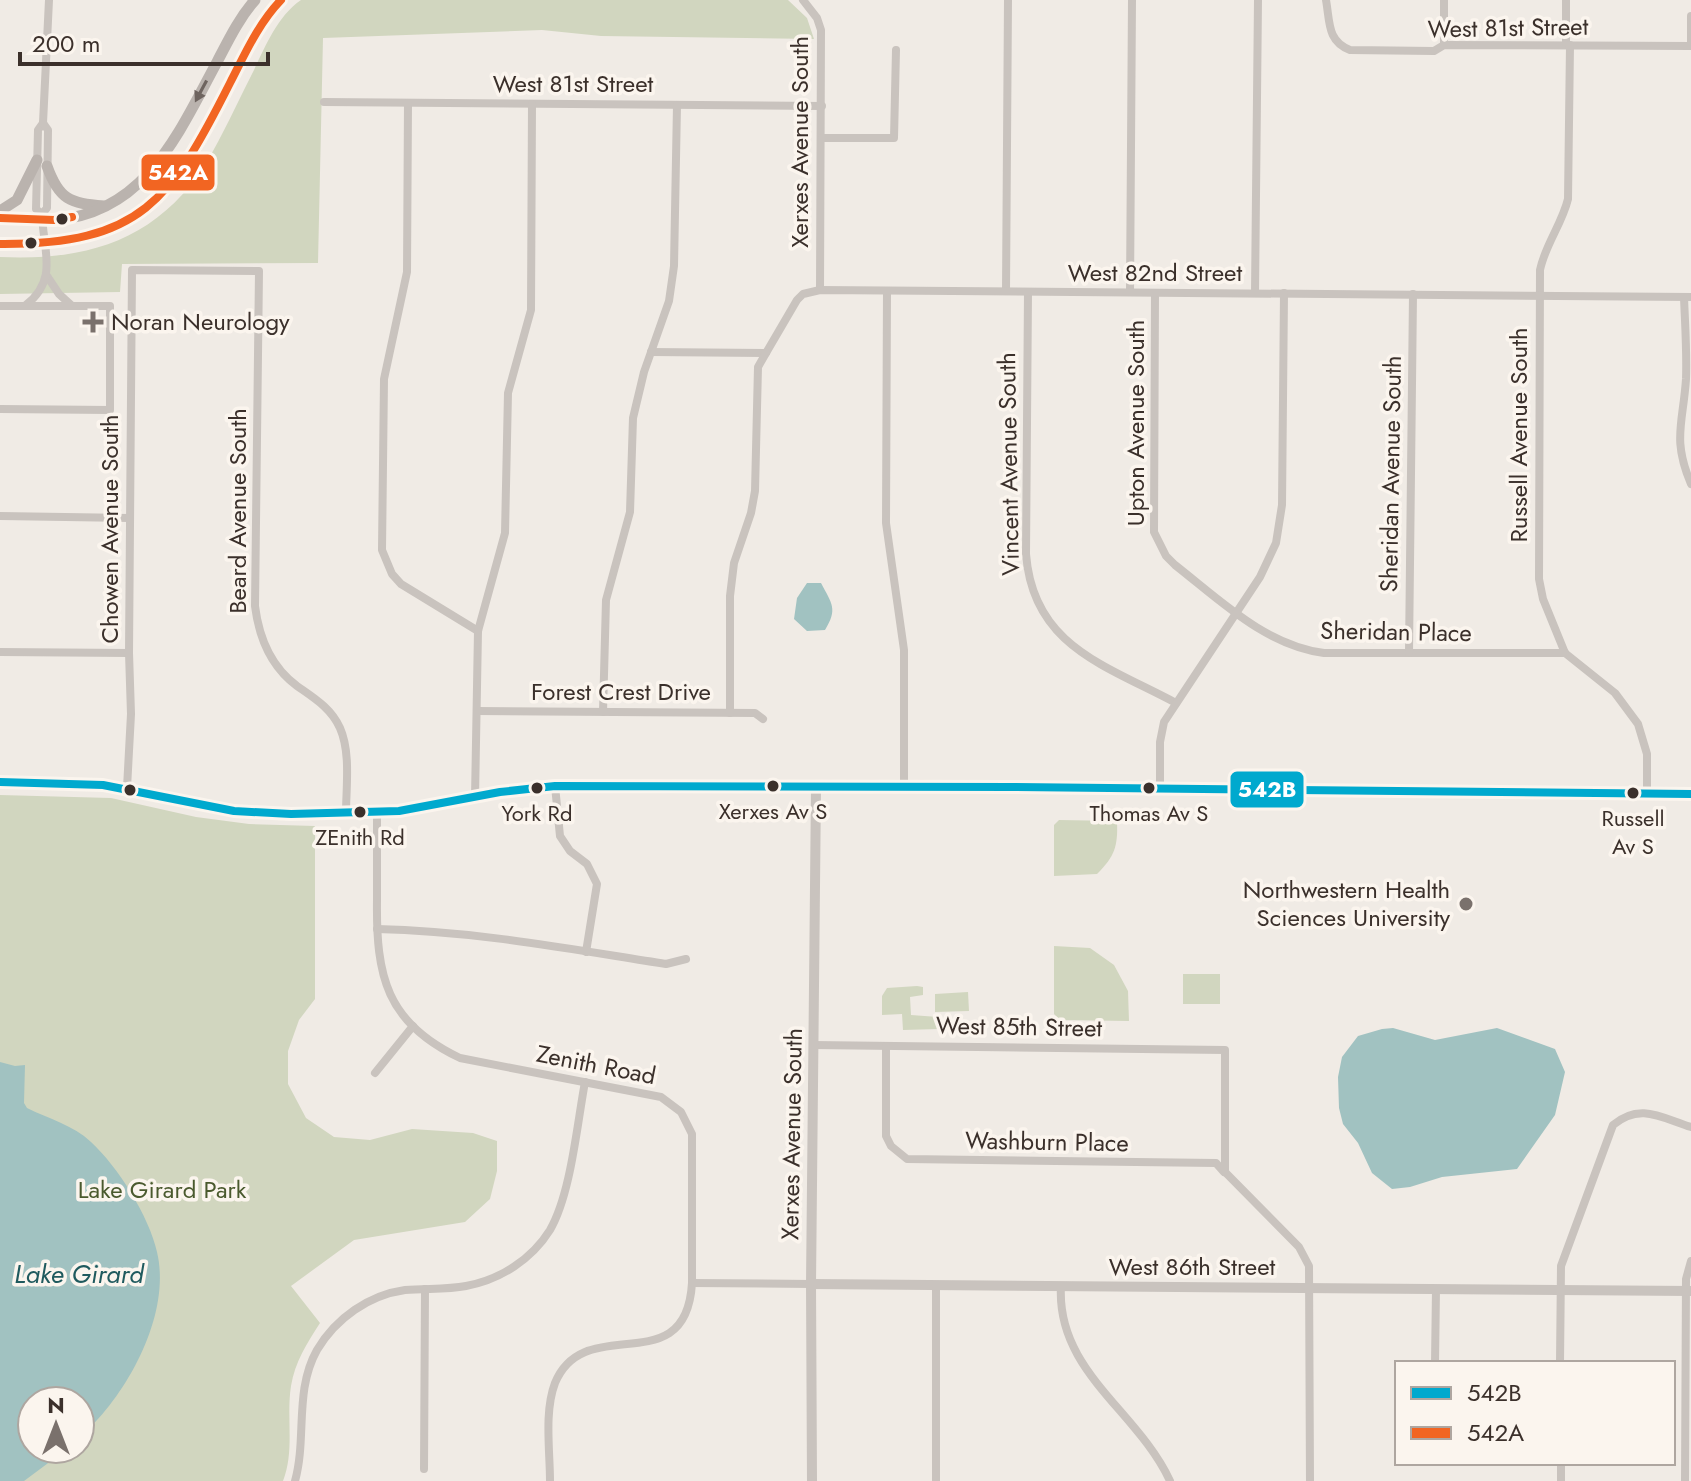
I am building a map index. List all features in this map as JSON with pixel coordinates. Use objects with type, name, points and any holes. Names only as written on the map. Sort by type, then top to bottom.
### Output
[{"type":"main road","points":[[0,218],[68,218],[104,206],[141,181],[169,150],[231,36],[255,0]]},
{"type":"main road","points":[[0,244],[69,242],[109,229],[134,216],[174,182],[204,135],[260,27],[281,0]]},
{"type":"main road","points":[[0,211],[17,200],[42,163],[61,194],[77,203],[104,206]]},
{"type":"street","points":[[49,0],[43,123],[38,130],[42,163],[36,209],[42,217],[47,276],[51,286],[72,306]]},
{"type":"street","name":"Xerxes Avenue South","points":[[803,0],[817,18],[821,30],[820,290]]},
{"type":"street","points":[[1006,291],[1008,0]]},
{"type":"street","name":"Upton Avenue South","points":[[1130,292],[1132,0]]},
{"type":"street","points":[[1255,293],[1258,0]]},
{"type":"street","name":"West 81st Street","points":[[1326,0],[1332,36],[1338,46],[1350,50],[1434,51],[1444,45],[1691,46]]},
{"type":"street","points":[[1444,0],[1444,45]]},
{"type":"street","name":"Russell Avenue South","points":[[1566,0],[1568,199],[1540,270],[1539,579],[1543,599],[1565,653],[1615,693],[1638,724],[1647,754],[1647,794]]},
{"type":"street","points":[[1691,16],[1691,46]]},
{"type":"street","points":[[822,138],[894,138],[896,50]]},
{"type":"street","name":"West 81st Street","points":[[324,102],[822,106]]},
{"type":"street","points":[[408,103],[407,272],[384,379],[382,550],[392,574],[401,584],[478,631]]},
{"type":"street","points":[[475,798],[478,631],[505,533],[508,393],[531,310],[532,104]]},
{"type":"street","points":[[603,712],[606,600],[630,512],[633,418],[644,372],[669,301],[674,266],[677,105]]},
{"type":"street","name":"Beard Avenue South","points":[[132,270],[259,271],[255,590],[258,625],[271,659],[282,673],[325,706],[341,729],[346,756],[346,814]]},
{"type":"street","name":"Chowen Avenue South","points":[[127,788],[131,714],[132,270]]},
{"type":"street","points":[[26,306],[39,294],[47,276]]},
{"type":"street","points":[[730,713],[731,579],[755,491],[758,367],[797,300],[803,294],[820,290]]},
{"type":"street","name":"West 82nd Street","points":[[820,290],[1688,297]]},
{"type":"street","points":[[887,291],[886,523],[904,650],[904,787]]},
{"type":"street","name":"Vincent Avenue South","points":[[1028,292],[1026,554],[1033,594],[1053,629],[1068,643],[1176,703]]},
{"type":"street","name":"Upton Avenue South","points":[[1155,293],[1154,532],[1166,556],[1175,565],[1237,612]]},
{"type":"street","points":[[1160,790],[1161,732],[1176,703],[1270,561],[1281,524],[1284,293]]},
{"type":"street","name":"Sheridan Avenue South","points":[[1409,653],[1413,294]]},
{"type":"street","points":[[1688,297],[1686,378],[1678,433],[1684,468],[1691,484]]},
{"type":"street","points":[[0,306],[110,306],[110,410],[0,409]]},
{"type":"street","points":[[651,352],[766,353]]},
{"type":"street","points":[[0,516],[130,518]]},
{"type":"street","name":"Sheridan Place","points":[[1237,612],[1269,636],[1305,650],[1324,653],[1565,653]]},
{"type":"street","points":[[0,652],[129,653]]},
{"type":"street","name":"Forest Crest Drive","points":[[477,711],[755,713],[763,719]]},
{"type":"street","points":[[0,782],[67,782],[127,788],[234,811],[346,814],[377,813],[555,786],[1691,794]]},
{"type":"street","points":[[555,786],[560,836],[570,851],[593,873],[597,896],[586,952]]},
{"type":"street","name":"Xerxes Avenue South","points":[[812,1481],[816,787]]},
{"type":"street","name":"Zenith Road","points":[[377,813],[379,962],[395,1003],[413,1026],[440,1048],[460,1058],[661,1097],[672,1103],[688,1122],[693,1146],[692,1283],[689,1307],[684,1319],[665,1338],[639,1345],[600,1346],[574,1358],[564,1368],[552,1394],[550,1481]]},
{"type":"street","points":[[593,873],[603,868]]},
{"type":"street","points":[[377,929],[486,935],[666,964],[686,959]]},
{"type":"street","points":[[375,1073],[413,1026]]},
{"type":"street","name":"West 85th Street","points":[[813,1045],[1225,1050],[1225,1172]]},
{"type":"street","name":"Washburn Place","points":[[886,1046],[885,1126],[891,1146],[907,1159],[1216,1163],[1225,1172]]},
{"type":"street","points":[[295,1481],[303,1390],[317,1350],[345,1317],[363,1305],[403,1291],[465,1287],[484,1282],[504,1274],[537,1247],[559,1211],[585,1082]]},
{"type":"street","points":[[1560,1361],[1560,1289],[1564,1255],[1613,1125],[1630,1113],[1641,1112],[1691,1127]]},
{"type":"street","points":[[1225,1172],[1306,1256],[1311,1288],[1310,1481]]},
{"type":"street","points":[[1685,1481],[1691,1261]]},
{"type":"street","name":"West 86th Street","points":[[692,1283],[1688,1291]]},
{"type":"street","points":[[936,1285],[936,1481]]},
{"type":"street","points":[[1061,1286],[1062,1318],[1074,1352],[1153,1451],[1170,1481]]},
{"type":"street","points":[[424,1469],[425,1289]]},
{"type":"street","points":[[1435,1361],[1436,1289]]},
{"type":"green space","points":[[301,0],[788,0],[807,18],[814,39],[601,36],[542,30],[323,38],[318,263],[122,264],[120,292],[0,294],[0,257],[62,255],[117,241],[142,228],[187,190],[224,131],[284,15]]},
{"type":"green space","name":"Lake Girard Park","points":[[0,795],[111,798],[196,817],[249,824],[315,826],[315,999],[299,1020],[288,1051],[288,1084],[306,1118],[334,1137],[370,1140],[412,1129],[473,1133],[497,1141],[497,1171],[490,1199],[465,1222],[354,1240],[291,1286],[320,1323],[302,1353],[293,1377],[289,1458],[283,1481],[0,1481]]},
{"type":"green space","points":[[1059,820],[1117,821],[1114,850],[1097,874],[1054,876],[1054,825]]},
{"type":"green space","points":[[1054,946],[1090,948],[1114,965],[1128,991],[1129,1021],[1060,1020],[1054,1014]]},
{"type":"green space","points":[[1183,974],[1220,974],[1220,1004],[1183,1004]]},
{"type":"green space","points":[[923,987],[923,995],[910,997],[911,1015],[938,1017],[942,1021],[939,1029],[903,1030],[902,1014],[882,1015],[882,996],[887,988]]},
{"type":"green space","points":[[968,992],[969,1011],[935,1012],[935,994]]},
{"type":"water","points":[[807,583],[821,583],[831,602],[831,617],[825,630],[807,631],[794,619],[797,598]]},
{"type":"water","points":[[1393,1028],[1435,1040],[1497,1028],[1555,1049],[1565,1072],[1555,1115],[1517,1169],[1442,1177],[1392,1189],[1372,1173],[1358,1143],[1343,1124],[1338,1077],[1342,1057],[1358,1036]]},
{"type":"water","name":"Lake Girard","points":[[0,1062],[25,1065],[24,1103],[27,1108],[76,1131],[112,1165],[147,1223],[157,1252],[160,1276],[158,1302],[141,1353],[114,1400],[96,1421],[96,1385],[16,1385],[16,1465],[46,1465],[24,1481],[0,1481]]},
{"type":"transit line","name":"542A","points":[[0,244],[48,242],[87,236],[119,224],[146,208],[189,158],[252,40],[281,0]]},
{"type":"transit line","name":"542A","points":[[0,218],[54,220],[72,217]]},
{"type":"transit line","name":"542B","points":[[0,782],[103,785],[234,811],[291,814],[399,811],[500,792],[555,786],[1691,794]]},
{"type":"place","name":"Noran Neurology","points":[[93,322]]},
{"type":"place","name":"Xerxes Av S","points":[[773,786]]},
{"type":"place","name":"York Rd","points":[[537,788]]},
{"type":"place","name":"Thomas Av S","points":[[1149,788]]},
{"type":"place","name":"Russell Av S","points":[[1633,793]]},
{"type":"place","name":"ZEnith Rd","points":[[360,812]]},
{"type":"place","name":"Northwestern Health Sciences University","points":[[1466,904]]}]
